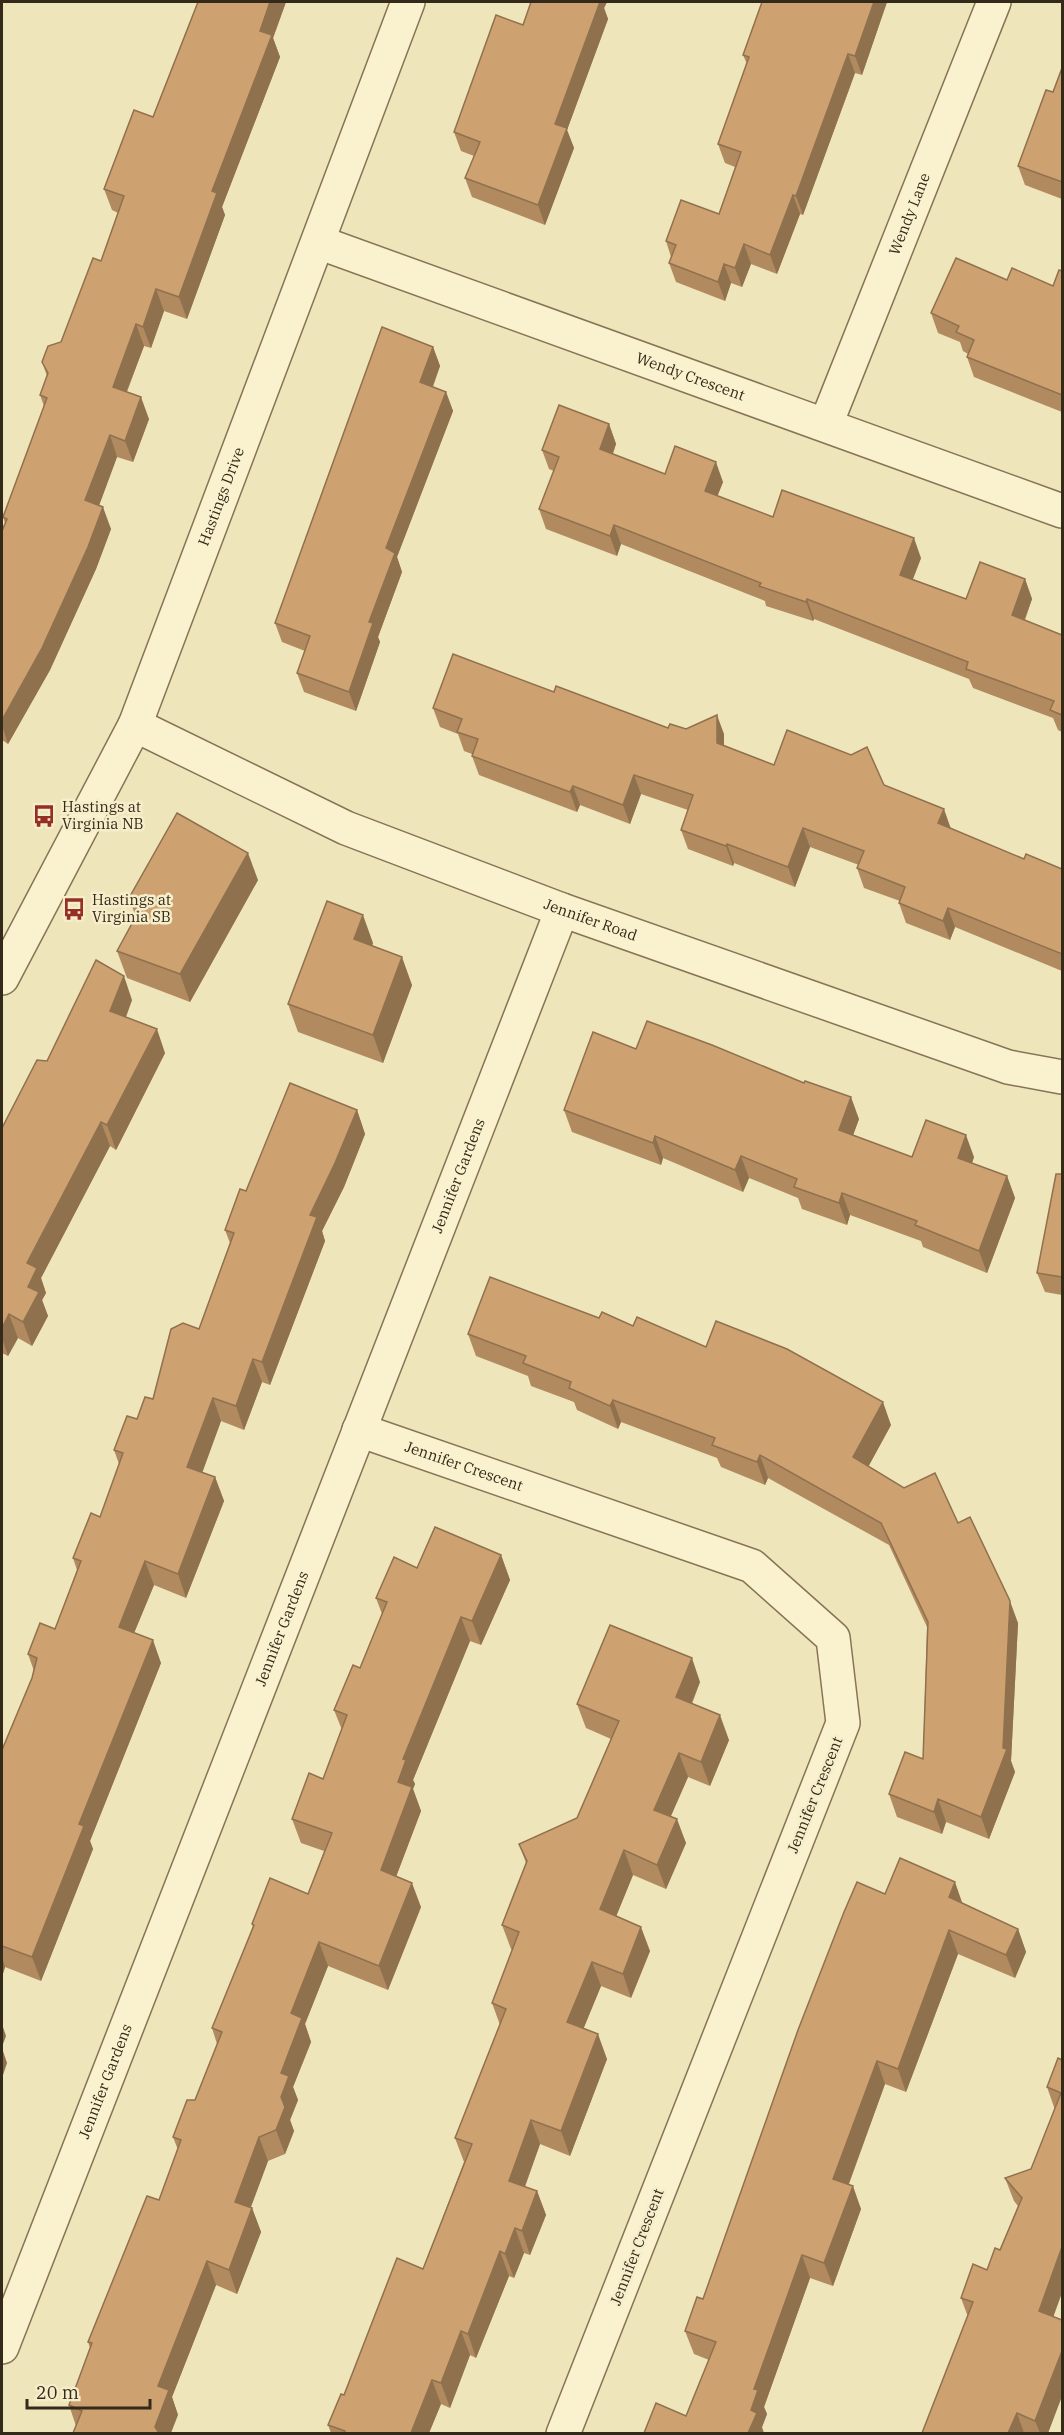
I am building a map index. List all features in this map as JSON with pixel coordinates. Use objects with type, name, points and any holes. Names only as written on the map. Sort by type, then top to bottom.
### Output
[{"type":"street","name":"Hastings Drive","points":[[2,978],[135,725],[408,2]]},
{"type":"street","name":"Wendy Lane","points":[[826,424],[994,2]]},
{"type":"street","name":"Wendy Crescent","points":[[318,242],[1062,511]]},
{"type":"street","name":"Jennifer Road","points":[[135,725],[346,828],[562,910],[1008,1067],[1062,1077]]},
{"type":"street","name":"Jennifer Gardens","points":[[2,2347],[562,910]]},
{"type":"street","name":"Jennifer Crescent","points":[[359,1430],[752,1566],[832,1638],[843,1723],[563,2433]]},
{"type":"building","points":[[198,2],[270,2],[260,31],[272,35],[212,191],[217,193],[179,297],[156,289],[143,327],[136,324],[113,387],[141,397],[125,441],[110,435],[85,500],[103,507],[88,547],[42,648],[2,720],[2,531],[7,519],[3,517],[47,398],[40,395],[48,373],[42,362],[48,346],[61,342],[93,258],[101,261],[124,196],[104,189],[134,110],[153,117]]},
{"type":"building","points":[[531,2],[600,2],[555,124],[567,128],[538,205],[465,178],[480,142],[454,132],[496,15],[523,25]]},
{"type":"building","points":[[762,2],[874,2],[855,56],[848,54],[796,196],[793,195],[770,255],[744,244],[735,268],[724,264],[718,282],[669,263],[676,245],[666,241],[681,200],[719,214],[741,152],[718,144],[749,57],[743,55]]},
{"type":"building","points":[[1062,68],[1062,182],[1018,166],[1046,90],[1053,92]]},
{"type":"building","points":[[956,258],[1007,280],[1012,268],[1053,286],[1059,270],[1062,271],[1062,395],[967,357],[974,340],[956,332],[959,326],[931,313]]},
{"type":"building","points":[[382,327],[433,347],[420,382],[446,392],[386,548],[395,553],[369,622],[373,623],[349,692],[297,673],[310,636],[275,623]]},
{"type":"building","points":[[559,405],[609,424],[600,449],[665,474],[675,446],[716,462],[705,491],[773,517],[782,490],[914,538],[900,575],[966,599],[980,562],[1025,579],[1012,615],[1062,635],[1062,715],[1050,710],[1054,701],[966,669],[968,662],[807,599],[806,602],[759,586],[761,583],[614,525],[610,536],[539,509],[559,457],[542,450]]},
{"type":"building","points":[[453,654],[554,692],[556,686],[668,728],[670,724],[686,729],[717,715],[717,743],[774,765],[787,730],[851,755],[867,747],[884,785],[944,809],[938,823],[1024,859],[1026,854],[1062,869],[1062,954],[948,908],[943,921],[899,903],[905,887],[857,868],[864,851],[803,828],[788,867],[727,844],[726,846],[681,830],[693,795],[634,775],[623,805],[573,786],[570,792],[472,756],[478,739],[457,732],[462,719],[433,708]]},
{"type":"building","points":[[177,813],[248,853],[180,974],[117,951],[142,905],[129,898]]},
{"type":"building","points":[[327,901],[363,915],[354,939],[402,957],[373,1035],[288,1004]]},
{"type":"building","points":[[96,960],[124,976],[110,1011],[157,1029],[107,1125],[101,1122],[27,1263],[37,1268],[28,1287],[39,1292],[23,1322],[9,1314],[2,1328],[2,1128],[37,1060],[47,1061]]},
{"type":"building","points":[[647,1021],[804,1083],[805,1081],[851,1097],[839,1130],[912,1157],[926,1120],[966,1135],[958,1158],[1007,1176],[979,1251],[915,1225],[917,1221],[842,1193],[839,1203],[794,1187],[797,1179],[741,1156],[735,1170],[655,1136],[653,1143],[564,1110],[593,1032],[636,1049]]},
{"type":"building","points":[[290,1083],[357,1110],[310,1215],[317,1217],[262,1362],[253,1359],[236,1406],[213,1398],[187,1467],[215,1477],[178,1574],[145,1561],[119,1627],[153,1640],[79,1824],[84,1826],[32,1957],[2,1946],[2,1750],[32,1678],[37,1658],[28,1654],[40,1623],[55,1629],[81,1561],[73,1558],[91,1513],[100,1517],[123,1453],[114,1450],[127,1416],[137,1419],[145,1397],[153,1399],[171,1329],[183,1323],[199,1329],[234,1233],[225,1230],[240,1189],[246,1191]]},
{"type":"building","points":[[1056,1174],[1062,1174],[1062,1277],[1037,1273]]},
{"type":"building","points":[[490,1277],[599,1318],[602,1312],[633,1326],[637,1317],[706,1347],[716,1321],[787,1349],[883,1402],[853,1457],[904,1488],[935,1473],[958,1523],[970,1517],[1010,1601],[1003,1748],[1007,1749],[981,1817],[938,1799],[934,1812],[889,1794],[905,1752],[923,1759],[928,1622],[881,1523],[760,1455],[757,1462],[712,1445],[715,1438],[613,1400],[610,1406],[569,1388],[571,1382],[523,1363],[526,1356],[468,1334]]},
{"type":"building","points":[[435,1527],[501,1555],[472,1621],[461,1617],[403,1759],[406,1760],[398,1782],[412,1787],[381,1870],[412,1883],[379,1966],[319,1942],[291,2013],[302,2018],[281,2073],[289,2076],[281,2097],[285,2107],[276,2130],[259,2137],[235,2202],[252,2208],[229,2270],[207,2261],[158,2386],[169,2390],[155,2427],[159,2433],[73,2433],[82,2411],[69,2405],[92,2343],[88,2342],[147,2196],[159,2200],[181,2140],[173,2137],[187,2100],[195,2100],[222,2032],[212,2028],[254,1925],[252,1924],[270,1878],[308,1894],[332,1833],[292,1819],[309,1773],[323,1779],[347,1715],[334,1710],[353,1665],[360,1668],[387,1602],[376,1598],[394,1557],[417,1568]]},
{"type":"building","points":[[610,1625],[692,1658],[676,1697],[720,1715],[701,1762],[679,1753],[654,1810],[677,1819],[657,1865],[624,1850],[600,1909],[641,1927],[623,1974],[592,1962],[567,2022],[598,2034],[561,2131],[531,2120],[509,2181],[537,2191],[522,2231],[515,2228],[505,2254],[500,2251],[468,2334],[461,2331],[441,2383],[432,2380],[411,2433],[344,2433],[345,2431],[328,2425],[341,2394],[344,2395],[397,2258],[423,2269],[472,2144],[455,2138],[506,2009],[492,2003],[519,1932],[502,1925],[527,1861],[519,1844],[577,1818],[619,1721],[577,1704]]},
{"type":"building","points":[[900,1858],[955,1882],[949,1897],[1018,1929],[1006,1955],[949,1930],[898,2069],[877,2061],[833,2179],[853,2186],[824,2263],[802,2255],[754,2389],[758,2390],[751,2410],[757,2413],[748,2433],[644,2433],[656,2403],[686,2416],[716,2342],[685,2331],[697,2297],[703,2299],[798,2030],[857,1882],[885,1894]]},
{"type":"building","points":[[1058,2058],[1062,2060],[1062,2247],[1039,2311],[1062,2320],[1062,2351],[1035,2421],[1017,2413],[1008,2433],[922,2433],[973,2302],[961,2298],[973,2264],[987,2270],[995,2248],[1000,2250],[1022,2198],[1005,2178],[1031,2169],[1061,2093],[1047,2087]]},
{"type":"place","name":"Hastings at Virginia NB","points":[[44,816]]},
{"type":"place","name":"Hastings at Virginia SB","points":[[74,909]]}]
